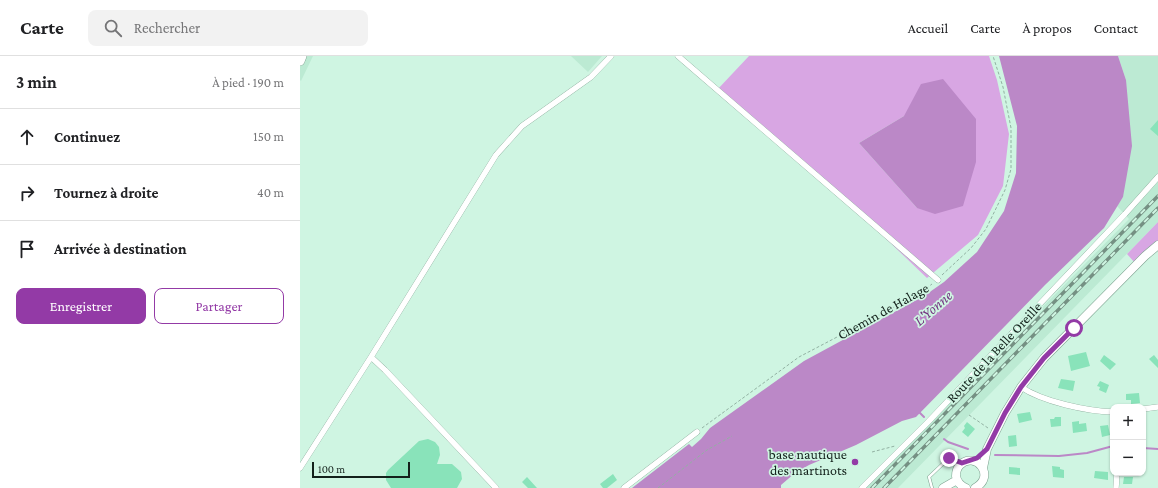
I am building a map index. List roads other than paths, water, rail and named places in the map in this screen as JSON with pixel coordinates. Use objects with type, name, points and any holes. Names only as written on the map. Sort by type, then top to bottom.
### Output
[{"type":"main road","points":[[300,61],[302,56]]},
{"type":"main road","points":[[976,488],[983,482],[983,468],[987,449],[1021,387],[1044,358],[1145,256],[1158,245]]},
{"type":"main road","points":[[966,488],[957,480],[957,471],[962,463],[972,461],[987,449]]},
{"type":"main road","points":[[972,461],[983,468]]},
{"type":"main road","points":[[943,488],[957,480]]},
{"type":"street","points":[[300,468],[371,357],[496,155],[522,126],[591,77],[611,56]]},
{"type":"street","points":[[678,56],[938,280]]},
{"type":"street","name":"Route de la Belle Oreille","points":[[862,488],[907,443],[1125,214],[1158,177]]},
{"type":"street","points":[[371,357],[496,488]]},
{"type":"street","points":[[1021,387],[1032,394],[1068,405],[1097,411],[1110,412]]},
{"type":"street","points":[[1146,409],[1158,407]]},
{"type":"street","points":[[624,488],[697,432]]},
{"type":"street","points":[[1116,488],[1117,476]]},
{"type":"lane","points":[[932,488],[929,477],[949,458],[962,463]]},
{"type":"water","name":"L'Yonne","points":[[999,56],[1118,56],[1126,80],[1132,146],[1123,197],[1104,228],[1045,285],[916,417],[902,421],[856,445],[809,465],[795,473],[781,485],[781,488],[632,488],[689,444],[692,447],[710,428],[804,361],[924,296],[944,282],[977,252],[1004,211],[1016,173],[1017,126]]},
{"type":"water","points":[[943,79],[976,119],[976,162],[963,206],[935,214],[917,208],[859,143],[904,116],[921,84]]},
{"type":"waterway","points":[[919,412],[924,417]]},
{"type":"waterway","points":[[944,439],[948,442],[968,449]]},
{"type":"waterway","points":[[995,455],[1059,456],[1087,453],[1110,447]]},
{"type":"waterway","points":[[1146,448],[1158,449]]},
{"type":"railway","points":[[872,488],[1158,196]]},
{"type":"railway","points":[[884,488],[1158,208]]},
{"type":"place","name":"base nautique des martinots","points":[[855,462]]}]
